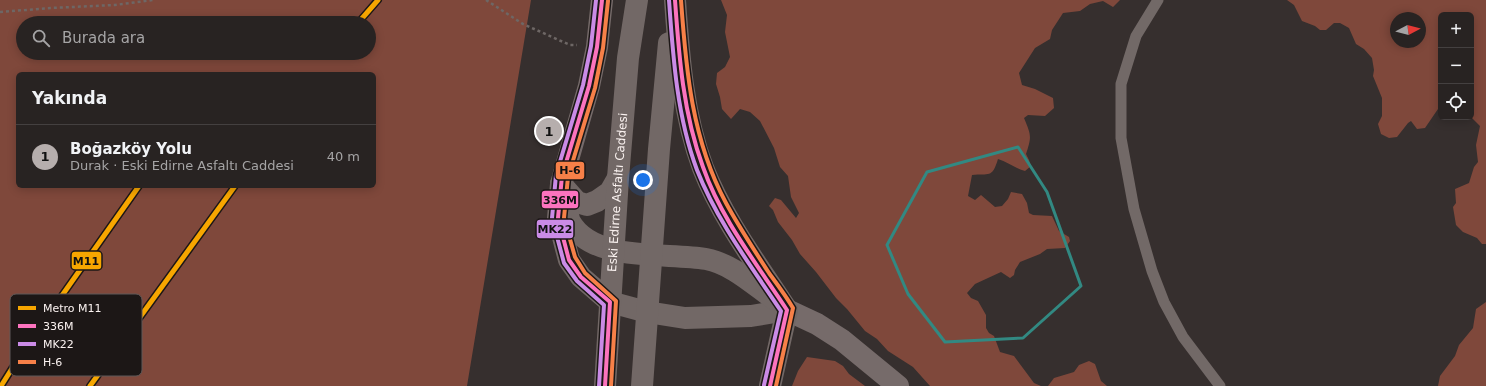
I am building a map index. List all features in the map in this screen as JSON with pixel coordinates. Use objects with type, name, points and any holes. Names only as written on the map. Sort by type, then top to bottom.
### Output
[{"type":"highway","name":"Eski Edirne Asfaltı Caddesi","points":[[605,386],[618,178],[628,58],[637,0]]},
{"type":"highway","points":[[642,386],[659,149],[675,0]]},
{"type":"highway","points":[[675,0],[678,45],[684,94],[692,130],[703,168],[723,211],[787,310],[770,386]]},
{"type":"highway","points":[[561,184],[578,202],[587,205],[597,202],[610,192],[618,178]]},
{"type":"highway","points":[[561,184],[570,221],[578,233],[591,242],[614,251],[651,256],[706,259],[725,265],[744,277],[787,310]]},
{"type":"highway","points":[[561,184],[558,218],[569,260],[581,277],[610,302],[647,312],[684,318],[751,316],[787,310]]},
{"type":"main road","points":[[561,184],[589,86],[597,47],[602,0]]},
{"type":"main road","points":[[787,310],[817,324],[842,340],[898,386]]},
{"type":"lane","points":[[1158,0],[1136,36],[1121,84],[1121,138],[1136,216],[1152,271],[1164,302],[1184,337],[1220,386]]},
{"type":"path","points":[[0,12],[115,5],[153,0]]},
{"type":"path","points":[[486,0],[523,24],[570,45],[597,47]]},
{"type":"highlighted area","points":[[1018,147],[1047,192],[1081,286],[1023,338],[945,342],[908,294],[887,245],[927,172]]},
{"type":"shaded area","points":[[0,0],[531,0],[467,386],[0,386]]},
{"type":"shaded area","points":[[721,0],[1120,0],[1113,7],[1103,1],[1090,4],[1080,11],[1063,13],[1052,30],[1050,39],[1035,48],[1019,73],[1022,85],[1035,89],[1053,98],[1054,108],[1045,116],[1028,115],[1024,118],[1030,136],[1026,154],[1031,166],[1025,171],[998,159],[994,170],[989,174],[972,175],[968,196],[975,200],[981,195],[995,207],[1002,206],[1008,199],[1011,192],[1022,194],[1027,203],[1029,213],[1033,215],[1052,216],[1059,231],[1069,237],[1070,241],[1065,248],[1047,249],[1040,254],[1020,262],[1014,275],[1010,278],[1001,272],[975,284],[967,293],[971,298],[978,301],[986,315],[986,328],[989,333],[994,336],[1000,352],[1014,356],[1034,383],[1041,386],[930,386],[913,367],[888,351],[877,339],[865,331],[836,298],[800,254],[769,206],[775,198],[781,200],[796,218],[799,213],[791,197],[788,176],[780,167],[774,148],[760,121],[750,112],[740,109],[731,119],[722,109],[716,84],[717,73],[725,67],[730,57],[725,32],[727,15]]},
{"type":"shaded area","points":[[1287,0],[1486,0],[1486,244],[1482,244],[1477,238],[1463,232],[1456,225],[1453,207],[1456,203],[1455,189],[1469,183],[1474,167],[1478,162],[1476,145],[1480,126],[1474,120],[1474,12],[1438,12],[1438,109],[1425,128],[1417,129],[1411,121],[1397,137],[1389,138],[1381,134],[1378,124],[1382,116],[1382,98],[1373,76],[1374,70],[1372,58],[1364,49],[1356,44],[1349,28],[1340,23],[1334,23],[1326,30],[1320,30],[1315,26],[1302,21],[1294,5]]},
{"type":"shaded area","points":[[1486,302],[1486,386],[1438,386],[1440,376],[1455,356],[1459,345],[1473,328],[1476,309]]},
{"type":"shaded area","points":[[807,357],[835,361],[843,366],[849,374],[865,386],[792,386],[798,371]]},
{"type":"shaded area","points":[[1089,361],[1095,364],[1101,381],[1107,386],[1048,386],[1054,378],[1074,372],[1079,365]]},
{"type":"metro line","name":"M11","points":[[364,16],[378,0]]},
{"type":"metro line","name":"M11","points":[[63,294],[138,188]]},
{"type":"metro line","name":"M11","points":[[142,314],[234,188]]},
{"type":"metro line","name":"M11","points":[[1,386],[10,372]]},
{"type":"metro line","name":"M11","points":[[90,386],[97,376]]},
{"type":"transit line","name":"MK22","points":[[596,0],[591,46],[583,85],[556,175],[552,218],[564,263],[577,281],[604,305],[599,386]]},
{"type":"transit line","name":"336M","points":[[602,0],[597,47],[589,86],[562,176],[558,218],[569,260],[581,277],[610,302],[605,386]]},
{"type":"transit line","name":"MK22","points":[[669,0],[674,65],[680,108],[690,150],[697,170],[724,225],[781,311],[764,385]]},
{"type":"transit line","name":"336M","points":[[675,0],[680,63],[686,105],[696,147],[703,167],[720,205],[740,241],[787,310],[770,386]]},
{"type":"transit line","name":"H-6","points":[[681,0],[688,78],[698,130],[705,155],[726,203],[741,230],[793,308],[776,386]]},
{"type":"transit line","name":"H-6","points":[[608,1],[603,48],[595,88],[568,177],[564,218],[575,257],[585,273],[616,301],[611,386]]},
{"type":"place","name":"Boğazköy Yolu","points":[[549,131]]}]
